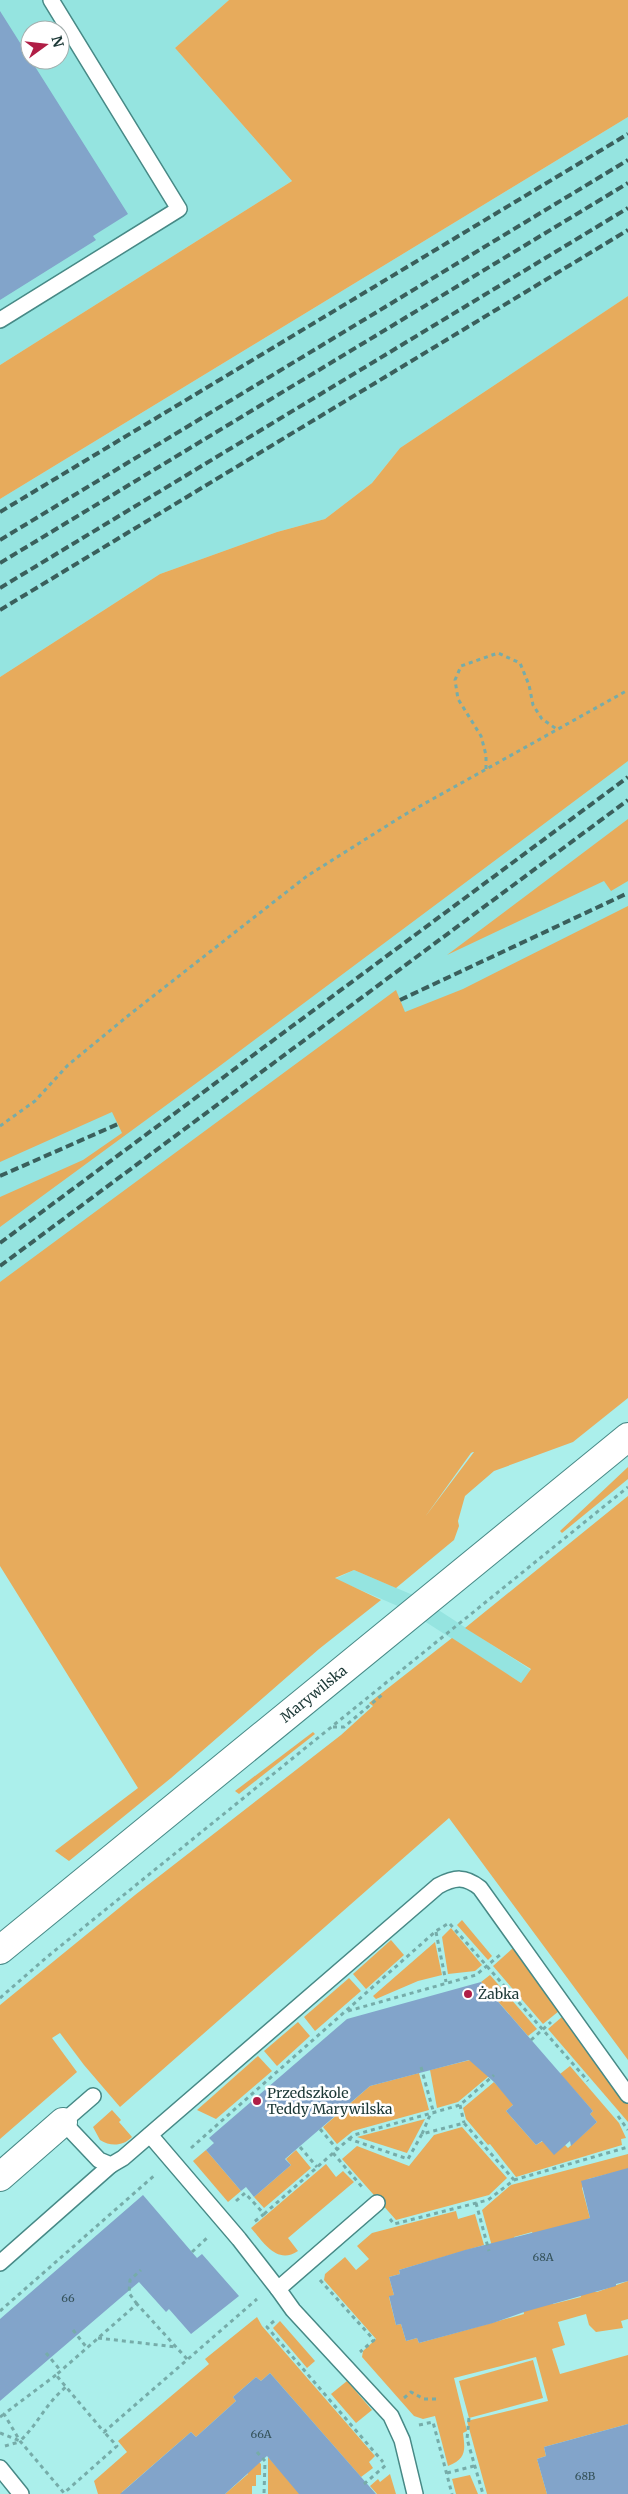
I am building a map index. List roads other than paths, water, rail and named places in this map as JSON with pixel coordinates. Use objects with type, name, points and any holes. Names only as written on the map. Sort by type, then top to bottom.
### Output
[{"type":"street","name":"Marywilska","points":[[0,1950],[628,1437]]},
{"type":"street","points":[[0,2176],[63,2122]]},
{"type":"lane","points":[[0,320],[179,209],[51,0]]},
{"type":"lane","points":[[0,2263],[111,2165],[123,2158],[150,2135],[438,1886],[452,1878],[468,1879],[480,1888],[628,2095]]},
{"type":"lane","points":[[93,2096],[63,2122],[99,2160],[111,2165]]},
{"type":"lane","points":[[150,2135],[169,2169],[239,2239],[270,2291],[294,2310],[390,2416],[402,2440],[415,2494]]},
{"type":"lane","points":[[270,2291],[306,2266],[376,2203]]},
{"type":"lane","points":[[0,2468],[21,2494]]},
{"type":"railway","points":[[0,512],[628,134]]},
{"type":"railway","points":[[0,540],[628,160]]},
{"type":"railway","points":[[0,563],[628,183]]},
{"type":"railway","points":[[0,588],[628,208]]},
{"type":"railway","points":[[0,610],[628,230]]},
{"type":"railway","points":[[0,1243],[628,777]]},
{"type":"railway","points":[[0,1266],[628,800]]},
{"type":"railway","points":[[400,1000],[628,893]]},
{"type":"railway","points":[[0,1176],[118,1124]]},
{"type":"place","name":"Żabka","points":[[468,1994]]},
{"type":"place","name":"Przedszkole Teddy Marywilska","points":[[257,2101]]}]
